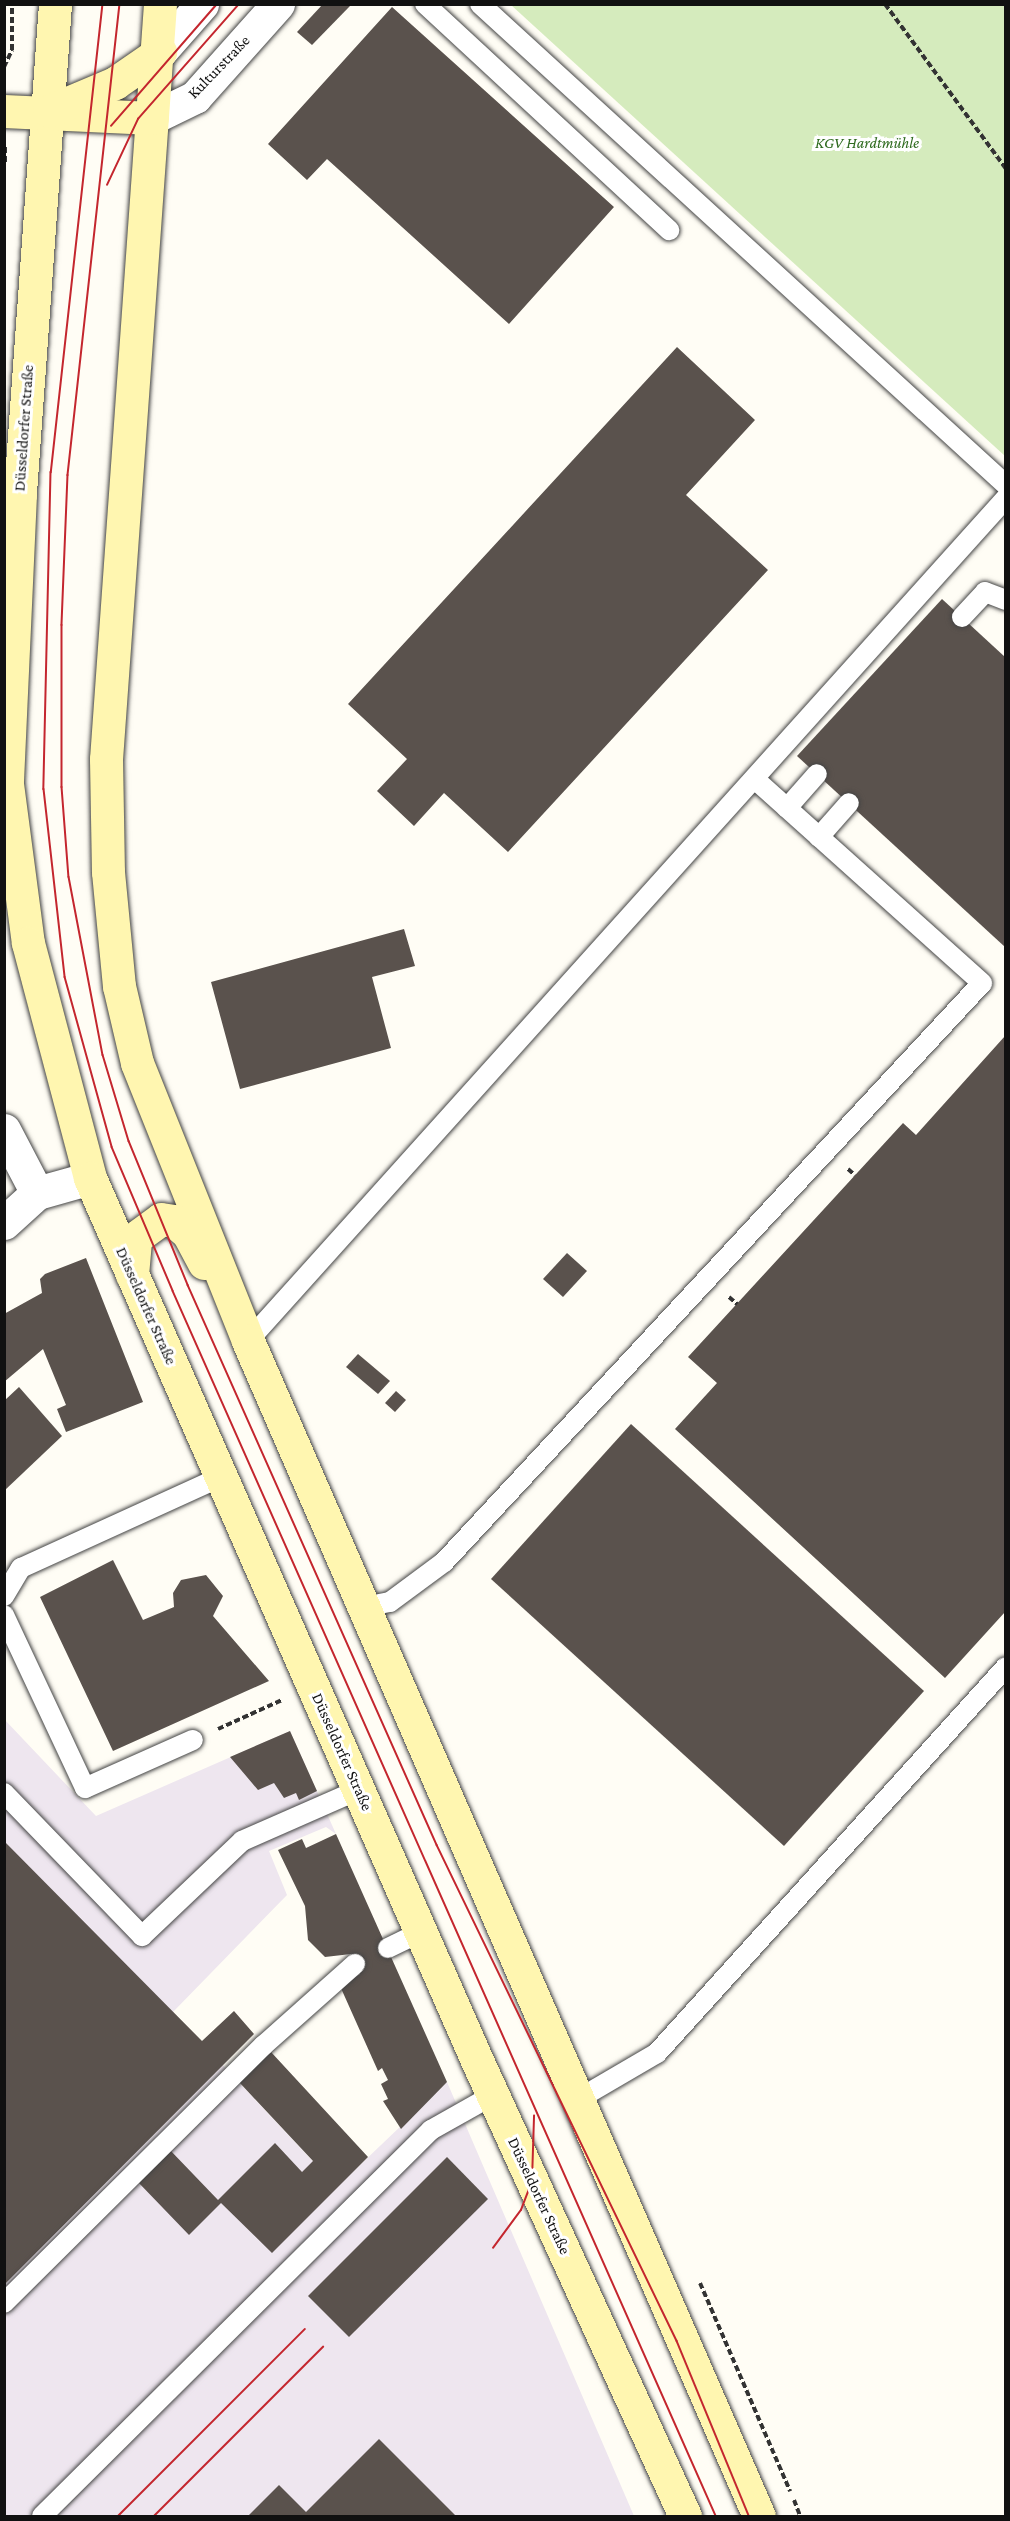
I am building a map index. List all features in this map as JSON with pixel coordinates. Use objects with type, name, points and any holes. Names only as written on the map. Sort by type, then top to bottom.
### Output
[{"type":"main road","name":"Düsseldorfer Straße","points":[[56,4],[12,493],[7,784],[28,943],[90,1178],[358,1790],[423,1931],[493,2095],[685,2517]]},
{"type":"main road","points":[[160,4],[160,52],[152,118],[112,622],[108,872],[119,986],[137,1063],[248,1341],[580,2098],[759,2517]]},
{"type":"main road","points":[[48,112],[115,83],[160,52]]},
{"type":"main road","points":[[4,111],[152,118]]},
{"type":"main road","points":[[132,1275],[135,1238],[161,1219],[174,1221],[229,1293]]},
{"type":"street","points":[[160,52],[202,4]]},
{"type":"street","name":"Kulturstraße","points":[[152,118],[195,97],[278,4]]},
{"type":"street","points":[[10,1140],[37,1192]]},
{"type":"street","points":[[4,1223],[37,1192],[90,1178]]},
{"type":"lane","points":[[425,4],[669,230]]},
{"type":"lane","points":[[480,4],[1005,484]]},
{"type":"lane","points":[[248,1341],[1005,498]]},
{"type":"lane","points":[[962,617],[984,592],[1005,600]]},
{"type":"lane","points":[[787,808],[817,774]]},
{"type":"lane","points":[[364,1607],[390,1602],[444,1562],[982,984],[754,779]]},
{"type":"lane","points":[[819,837],[849,803]]},
{"type":"lane","points":[[4,1596],[21,1568],[221,1477]]},
{"type":"lane","points":[[4,1615],[85,1788],[193,1740]]},
{"type":"lane","points":[[580,2098],[657,2053],[1005,1668]]},
{"type":"lane","points":[[4,1793],[142,1936],[242,1841],[358,1790]]},
{"type":"lane","points":[[388,1948],[423,1931]]},
{"type":"lane","points":[[4,2303],[264,2045],[355,1964]]},
{"type":"lane","points":[[42,2517],[431,2130],[493,2095]]},
{"type":"path","points":[[4,67],[12,50],[12,4]]},
{"type":"path","points":[[885,4],[1005,169]]},
{"type":"path","points":[[193,1740],[291,1696]]},
{"type":"path","points":[[698,2280],[800,2517]]},
{"type":"shaded area","points":[[4,1719],[96,1816],[290,1731],[336,1834],[326,1827],[269,1851],[287,1895],[173,2012],[337,2187],[447,2082],[634,2516],[5,2516]]},
{"type":"green space","name":"KGV Hardtmühle","points":[[511,5],[1005,5],[1005,456]]},
{"type":"building","points":[[323,4],[350,6],[312,45],[297,32]]},
{"type":"building","points":[[392,7],[614,207],[509,324],[327,159],[307,180],[268,144]]},
{"type":"building","points":[[677,347],[755,420],[686,495],[768,570],[508,852],[444,793],[414,826],[377,791],[407,759],[348,704]]},
{"type":"building","points":[[942,599],[1005,657],[1005,947],[797,756]]},
{"type":"building","points":[[404,929],[415,966],[372,977],[391,1048],[240,1089],[211,982]]},
{"type":"building","points":[[1005,1036],[1005,1612],[945,1678],[675,1429],[717,1383],[688,1357],[903,1123],[916,1135]]},
{"type":"building","points":[[567,1253],[587,1271],[563,1297],[543,1279]]},
{"type":"building","points":[[86,1258],[143,1402],[66,1432],[57,1409],[66,1405],[43,1349],[4,1382],[4,1314],[42,1293],[40,1279],[45,1274]]},
{"type":"building","points":[[358,1354],[390,1381],[378,1394],[346,1367]]},
{"type":"building","points":[[19,1387],[62,1436],[4,1491],[4,1401]]},
{"type":"building","points":[[396,1391],[406,1400],[395,1412],[385,1403]]},
{"type":"building","points":[[631,1424],[924,1691],[784,1846],[491,1579]]},
{"type":"building","points":[[113,1560],[143,1620],[174,1607],[173,1593],[181,1580],[206,1575],[223,1596],[213,1616],[269,1681],[113,1751],[40,1597]]},
{"type":"building","points":[[290,1731],[317,1791],[299,1800],[296,1793],[284,1798],[274,1783],[258,1790],[230,1757]]},
{"type":"building","points":[[336,1834],[447,2082],[401,2129],[383,2101],[388,2099],[381,2084],[388,2080],[382,2068],[378,2071],[340,1986],[360,1974],[351,1954],[325,1957],[308,1940],[305,1906],[278,1850],[302,1839],[306,1848]]},
{"type":"building","points":[[4,1841],[202,2041],[234,2011],[254,2034],[4,2285]]},
{"type":"building","points":[[271,2052],[368,2157],[272,2253],[221,2203],[189,2235],[137,2181],[169,2149],[218,2200],[275,2143],[302,2172],[313,2161],[239,2082]]},
{"type":"building","points":[[447,2157],[488,2199],[349,2337],[308,2296]]},
{"type":"building","points":[[379,2439],[456,2516],[248,2516],[279,2485],[306,2512]]},
{"type":"tram line","points":[[103,4],[51,472],[44,789],[65,977],[112,1147],[173,1291],[716,2516]]},
{"type":"tram line","points":[[120,4],[68,475],[62,625],[62,787],[69,877],[103,1055],[129,1141],[188,1285],[437,1845],[677,2341],[749,2516]]},
{"type":"tram line","points":[[111,126],[217,4]]},
{"type":"tram line","points":[[107,185],[138,119],[239,4]]},
{"type":"tram line","points":[[493,2248],[521,2210],[532,2181],[534,2116]]},
{"type":"tram line","points":[[118,2516],[305,2329]]},
{"type":"tram line","points":[[154,2516],[323,2347]]}]
